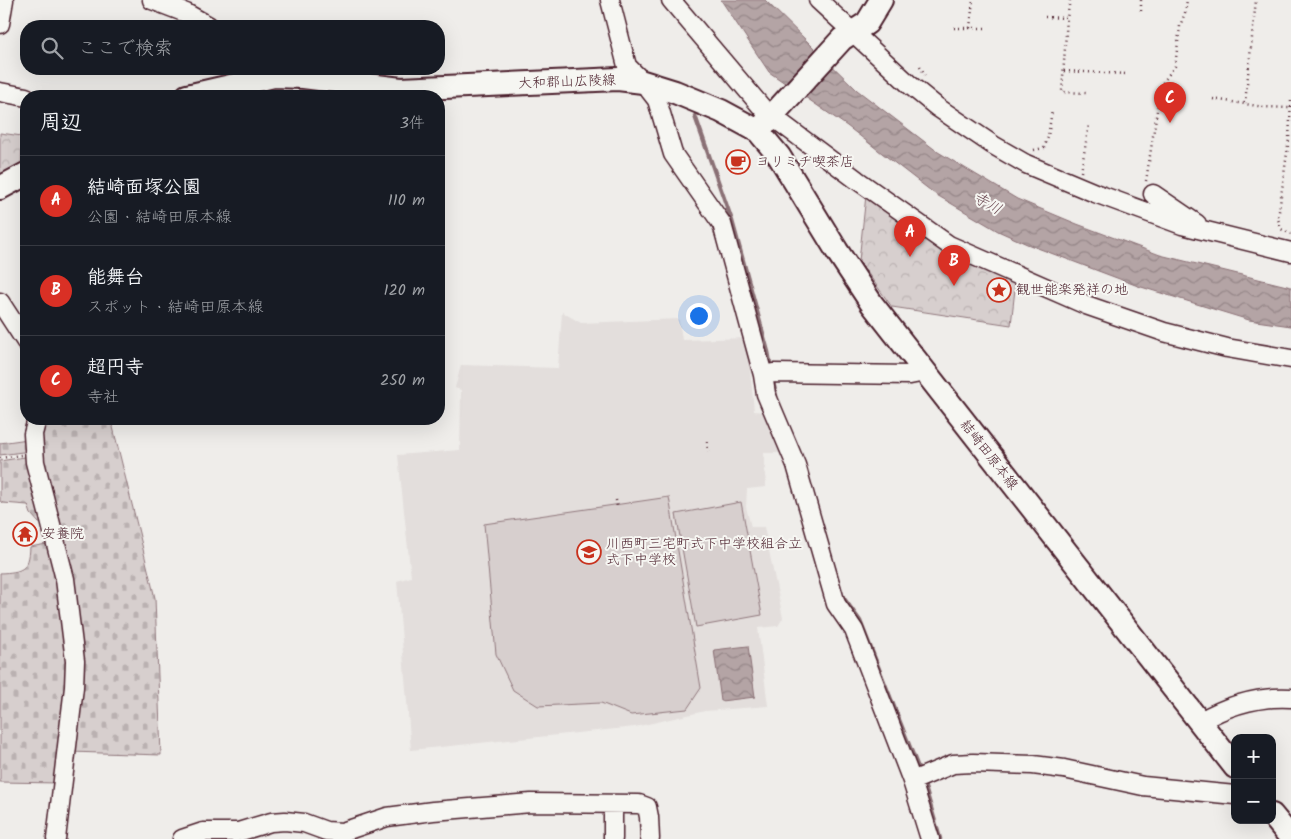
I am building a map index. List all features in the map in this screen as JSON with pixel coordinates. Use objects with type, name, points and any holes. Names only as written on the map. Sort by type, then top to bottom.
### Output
[{"type":"main road","points":[[769,118],[848,36],[866,23],[881,0]]},
{"type":"main road","name":"大和郡山広陵線","points":[[208,90],[260,75]]},
{"type":"main road","name":"大和郡山広陵線","points":[[290,75],[401,89],[618,79],[643,82],[675,92],[721,111],[769,118]]},
{"type":"main road","name":"結崎田原本線","points":[[769,118],[779,156],[872,304],[1231,762]]},
{"type":"main road","points":[[0,188],[20,177]]},
{"type":"main road","points":[[1276,820],[1291,838]]},
{"type":"street","points":[[0,22],[4,0]]},
{"type":"street","points":[[152,0],[186,13],[198,20]]},
{"type":"street","points":[[610,0],[627,66],[657,100],[673,154],[682,170],[722,224],[763,375],[766,394],[796,465],[836,604],[854,630],[912,781],[930,839]]},
{"type":"street","points":[[672,0],[769,118],[782,123],[857,180],[949,245],[1086,305],[1164,332],[1227,348],[1291,359]]},
{"type":"street","points":[[818,0],[848,36],[910,85],[961,124],[1026,164],[1077,186],[1182,225],[1291,252]]},
{"type":"street","points":[[0,92],[20,96]]},
{"type":"street","points":[[1154,194],[1205,231]]},
{"type":"street","points":[[0,302],[20,333]]},
{"type":"street","points":[[763,375],[773,373],[910,375],[925,372]]},
{"type":"street","points":[[35,425],[33,434],[35,462],[65,579],[75,661],[74,687],[56,839]]},
{"type":"street","points":[[1199,722],[1238,704],[1272,696],[1291,698]]},
{"type":"street","points":[[912,781],[953,764],[1033,765],[1064,769],[1143,786],[1231,795]]},
{"type":"street","points":[[182,839],[203,832],[238,832],[271,822],[286,821],[304,823],[326,830],[342,832],[387,817],[433,811],[531,803],[639,804],[647,807],[650,817],[650,839]]},
{"type":"street","points":[[613,804],[613,839]]},
{"type":"path","points":[[970,28],[973,0]]},
{"type":"path","points":[[1070,0],[1062,92],[1086,93]]},
{"type":"path","points":[[1140,11],[1141,0]]},
{"type":"path","points":[[1154,194],[1147,192],[1144,187],[1161,85],[1175,66],[1180,26],[1187,0]]},
{"type":"path","points":[[1245,103],[1256,0]]},
{"type":"path","points":[[1045,17],[1067,18]]},
{"type":"path","points":[[954,28],[986,28]]},
{"type":"path","points":[[1064,71],[1127,74]]},
{"type":"path","points":[[1212,99],[1264,107],[1290,108]]},
{"type":"path","points":[[1291,101],[1290,138],[1278,219],[1281,229],[1291,234]]},
{"type":"path","points":[[1029,149],[1037,150],[1044,148],[1048,137],[1052,110]]},
{"type":"path","points":[[1077,186],[1089,124]]},
{"type":"path","points":[[707,442],[708,452]]},
{"type":"path","points":[[0,458],[35,453]]},
{"type":"path","points":[[616,500],[617,508]]},
{"type":"shaded area","name":"川西町三宅町式下中学校組合立 式下中学校","points":[[562,312],[581,323],[679,319],[682,340],[749,338],[753,362],[750,369],[754,411],[764,412],[771,419],[785,453],[764,453],[766,487],[747,489],[746,507],[751,527],[764,527],[783,618],[778,626],[758,628],[768,706],[705,711],[635,727],[411,750],[397,581],[411,577],[398,455],[460,450],[461,390],[455,388],[461,365],[558,368]]},
{"type":"green space","points":[[0,133],[20,136],[20,170],[0,180]]},
{"type":"green space","points":[[866,195],[1016,280],[1011,325],[892,307],[859,261]]},
{"type":"green space","points":[[42,425],[112,425],[155,598],[161,755],[71,752],[77,699],[37,450]]},
{"type":"green space","points":[[28,439],[30,451],[0,455],[0,443]]},
{"type":"green space","points":[[31,456],[48,524],[39,523],[31,514],[28,505],[3,503],[0,501],[0,461]]},
{"type":"green space","points":[[669,497],[701,688],[687,709],[631,715],[601,703],[538,706],[513,690],[496,654],[484,524]]},
{"type":"green space","points":[[741,502],[762,615],[696,627],[676,514]]},
{"type":"green space","points":[[52,543],[70,671],[59,783],[0,782],[0,573],[14,572],[23,568],[28,561],[30,547]]},
{"type":"water","name":"寺川","points":[[721,0],[765,0],[857,90],[938,152],[1017,199],[1160,255],[1291,287],[1291,326],[1249,320],[1138,286],[998,231],[935,194],[847,126],[769,72]]},
{"type":"water","points":[[748,646],[755,697],[721,701],[714,650]]},
{"type":"waterway","points":[[695,116],[732,221],[771,369]]},
{"type":"waterway","points":[[772,377],[776,396]]},
{"type":"waterway","points":[[842,596],[860,621],[920,773]]},
{"type":"waterway","points":[[923,781],[940,839]]},
{"type":"place","name":"超円寺","points":[[1170,123]]},
{"type":"place","name":"ヨリミチ喫茶店","points":[[738,162]]},
{"type":"place","name":"結崎面塚公園","points":[[910,257]]},
{"type":"place","name":"能舞台","points":[[954,286]]},
{"type":"place","name":"観世能楽発祥の地","points":[[999,290]]},
{"type":"place","name":"安養院","points":[[25,534]]},
{"type":"place","name":"川西町三宅町式下中学校組合立 式下中学校","points":[[589,552]]}]
